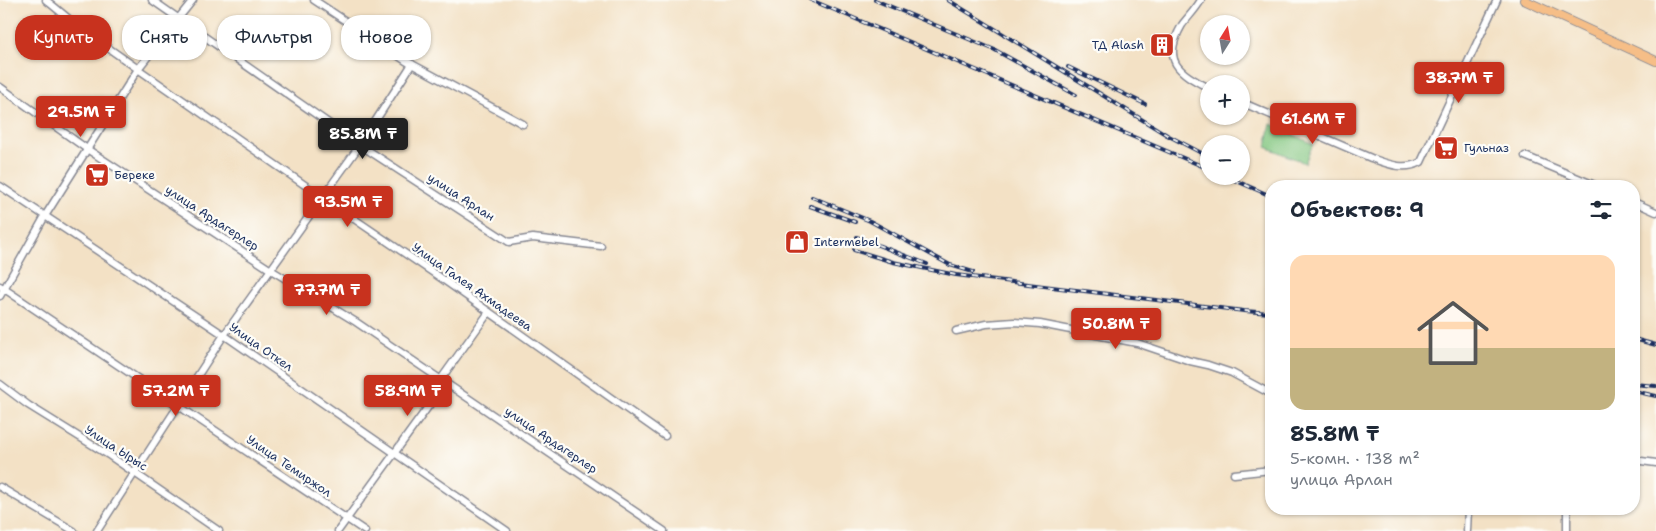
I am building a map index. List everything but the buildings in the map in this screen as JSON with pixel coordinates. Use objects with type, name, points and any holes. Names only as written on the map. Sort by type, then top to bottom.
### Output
[{"type":"main road","points":[[1524,0],[1656,60]]},
{"type":"street","name":"Улица Галея Ахмадеева","points":[[46,0],[80,28],[138,69],[489,312],[664,436]]},
{"type":"street","name":"улица Арлан","points":[[152,0],[174,15]]},
{"type":"street","points":[[180,15],[193,0]]},
{"type":"street","points":[[314,0],[412,64],[523,124]]},
{"type":"street","points":[[1250,106],[1371,158],[1394,166],[1407,167],[1415,165],[1420,162],[1496,0]]},
{"type":"street","points":[[1198,1],[1175,40],[1174,62],[1181,72],[1200,83]]},
{"type":"street","name":"улица Арлан","points":[[207,38],[360,145],[509,242],[533,238],[600,246]]},
{"type":"street","points":[[0,296],[2,288],[45,216],[145,60]]},
{"type":"street","points":[[97,531],[224,335],[360,145],[412,64]]},
{"type":"street","name":"улица Ардагерлер","points":[[0,87],[87,149],[271,270],[356,322],[664,531]]},
{"type":"street","points":[[1525,156],[1583,180]]},
{"type":"street","name":"Улица Откел","points":[[0,186],[224,335],[507,531]]},
{"type":"street","points":[[1640,205],[1656,212]]},
{"type":"street","name":"Улица Темиржол","points":[[2,288],[365,531]]},
{"type":"street","points":[[338,531],[433,400],[441,379],[489,312]]},
{"type":"street","points":[[956,332],[986,324],[1014,322],[1040,324],[1137,343],[1232,373],[1265,391]]},
{"type":"street","name":"Улица Ырыс","points":[[0,384],[28,405],[135,473],[219,531]]},
{"type":"street","points":[[1640,461],[1656,462]]},
{"type":"street","points":[[1234,474],[1265,471]]},
{"type":"street","points":[[0,487],[74,531]]},
{"type":"street","points":[[1467,531],[1468,515]]},
{"type":"street","points":[[1566,515],[1567,531]]},
{"type":"green space","points":[[1271,124],[1313,144],[1305,163],[1266,147]]},
{"type":"railway","points":[[811,0],[1200,165]]},
{"type":"railway","points":[[875,0],[995,50],[1076,95]]},
{"type":"railway","points":[[948,0],[1167,135],[1200,152]]},
{"type":"railway","points":[[1068,67],[1145,104]]},
{"type":"railway","points":[[1246,185],[1265,193]]},
{"type":"railway","points":[[812,197],[870,221],[950,265],[973,272]]},
{"type":"railway","points":[[810,206],[855,222]]},
{"type":"railway","points":[[857,237],[927,264]]},
{"type":"railway","points":[[854,250],[893,262],[956,275],[1265,313]]},
{"type":"railway","points":[[1640,341],[1656,345]]},
{"type":"railway","points":[[1640,385],[1656,386]]},
{"type":"railway","points":[[1640,392],[1656,396]]},
{"type":"place","name":"ТД Alash","points":[[1162,45]]},
{"type":"place","name":"Гульназ","points":[[1446,148]]},
{"type":"place","name":"Береке","points":[[97,175]]},
{"type":"place","name":"Intermebel","points":[[797,242]]}]
